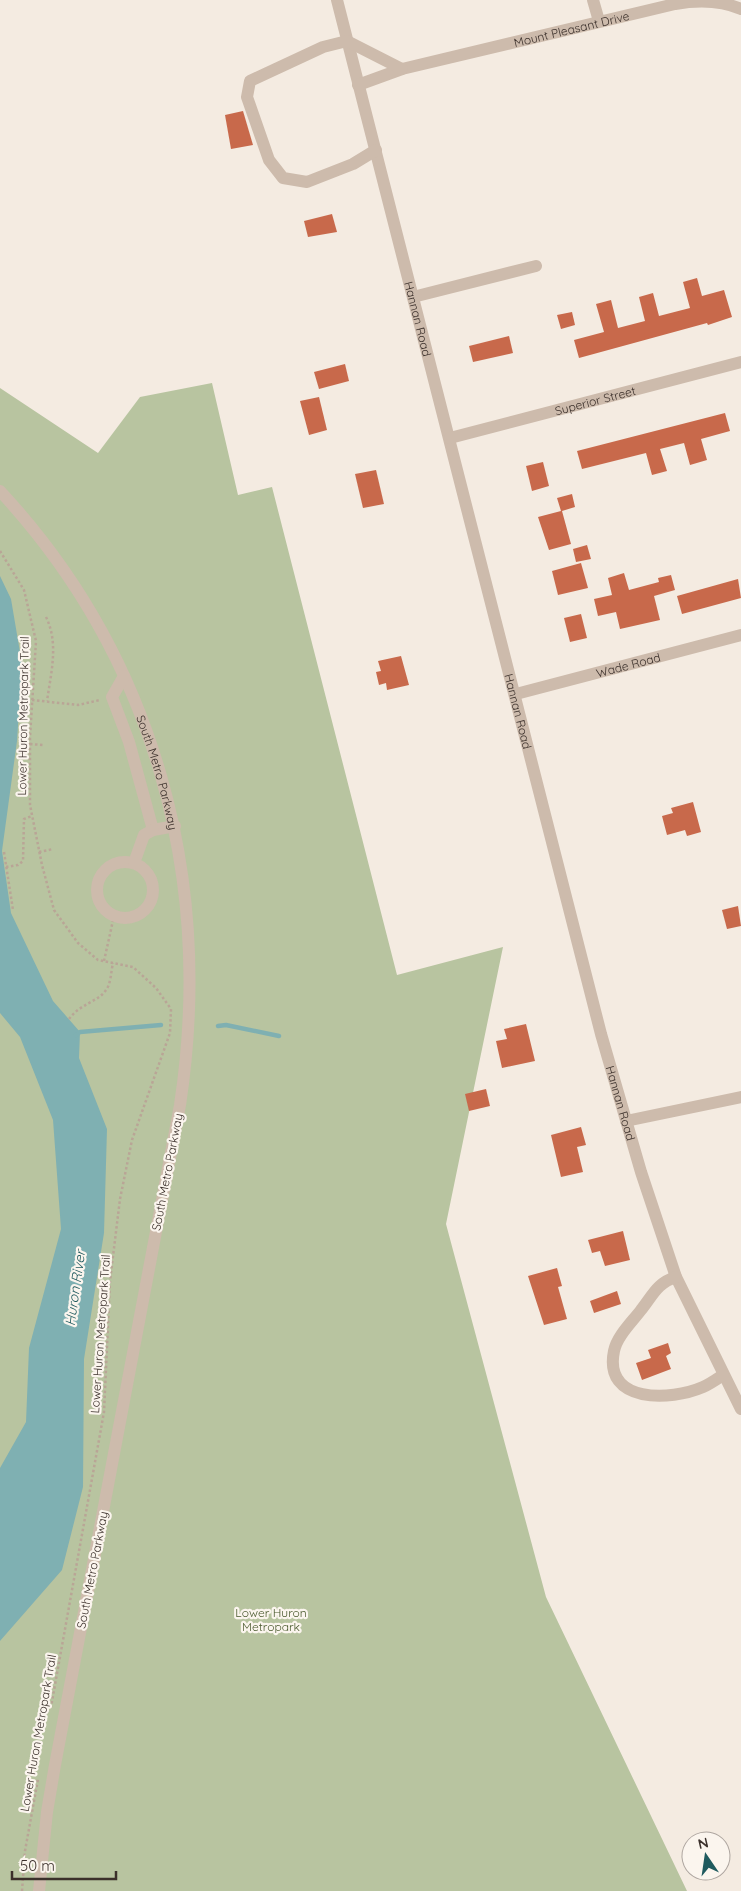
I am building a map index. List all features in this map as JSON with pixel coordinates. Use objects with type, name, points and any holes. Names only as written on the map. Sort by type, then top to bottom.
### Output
[{"type":"street","name":"Hannan Road","points":[[337,0],[599,1024],[626,1122],[676,1277],[723,1376],[741,1409]]},
{"type":"street","points":[[593,0],[599,21]]},
{"type":"street","name":"Mount Pleasant Drive","points":[[358,85],[402,69],[599,21],[696,0],[724,2],[741,9]]},
{"type":"street","points":[[376,150],[354,164],[307,182],[283,178],[269,160],[247,97],[250,81],[323,47],[347,41],[402,69]]},
{"type":"street","points":[[413,297],[536,266]]},
{"type":"street","name":"Superior Street","points":[[450,438],[741,362]]},
{"type":"street","name":"South Metro Parkway","points":[[0,491],[61,567],[94,618],[124,676],[154,751],[175,826],[185,884],[191,964],[190,1026],[186,1065],[55,1765],[43,1846],[39,1891]]},
{"type":"street","name":"Wade Road","points":[[516,694],[741,636]]},
{"type":"street","points":[[124,676],[112,697],[129,742],[153,830]]},
{"type":"street","points":[[134,863],[144,835],[153,830],[175,826]]},
{"type":"street","points":[[119,862],[134,863],[147,871],[152,879],[153,899],[142,914],[133,918],[124,919],[114,916],[102,906],[98,898],[98,880],[110,866],[119,862]]},
{"type":"street","points":[[626,1122],[741,1097]]},
{"type":"street","points":[[676,1277],[662,1281],[621,1336],[614,1350],[613,1367],[617,1381],[624,1389],[657,1395],[681,1393],[703,1387],[723,1376]]},
{"type":"path","name":"Lower Huron Metropark Trail","points":[[0,551],[24,590],[36,641],[30,744],[32,816],[54,910],[78,943],[98,960],[133,968],[156,988],[171,1009],[170,1034],[132,1140],[120,1198],[110,1281],[104,1412],[49,1717]]},
{"type":"path","points":[[46,617],[51,628],[53,651],[47,701]]},
{"type":"path","points":[[32,700],[78,705],[112,697]]},
{"type":"path","points":[[30,744],[43,745]]},
{"type":"path","points":[[6,868],[18,865],[23,861],[22,828],[24,819],[32,816]]},
{"type":"path","points":[[39,852],[53,849]]},
{"type":"path","points":[[4,852],[13,910]]},
{"type":"path","points":[[104,961],[114,916]]},
{"type":"path","points":[[69,1019],[85,1003],[99,997],[108,989],[113,963]]},
{"type":"path","name":"Lower Huron Metropark Trail","points":[[22,1891],[25,1851],[39,1774]]},
{"type":"green space","name":"Lower Huron Metropark","points":[[212,383],[238,495],[272,487],[397,975],[503,947],[446,1224],[546,1597],[687,1891],[0,1891],[0,388],[98,453],[140,397]]},
{"type":"water","name":"Huron River","points":[[0,576],[11,599],[22,664],[17,741],[2,851],[11,913],[53,1001],[80,1032],[79,1058],[107,1129],[104,1233],[84,1359],[83,1487],[62,1570],[0,1641],[0,1468],[26,1422],[29,1348],[61,1229],[53,1120],[20,1037],[0,1013]]},
{"type":"building","points":[[243,111],[253,145],[231,149],[225,115]]},
{"type":"building","points":[[332,214],[337,232],[308,237],[304,221]]},
{"type":"building","points":[[697,278],[702,296],[724,290],[732,317],[708,325],[707,323],[579,358],[574,340],[604,332],[596,304],[611,300],[618,328],[645,321],[639,297],[653,293],[659,316],[690,308],[683,282]]},
{"type":"building","points":[[572,312],[575,325],[561,329],[557,315]]},
{"type":"building","points":[[509,336],[513,353],[473,362],[469,346]]},
{"type":"building","points":[[345,364],[349,381],[319,389],[314,372]]},
{"type":"building","points":[[319,397],[327,430],[309,435],[300,401]]},
{"type":"building","points":[[725,413],[730,431],[701,439],[707,460],[690,465],[684,443],[660,449],[667,471],[652,475],[646,453],[582,469],[577,451]]},
{"type":"building","points":[[543,462],[549,486],[532,491],[526,466]]},
{"type":"building","points":[[376,470],[384,504],[363,508],[355,474]]},
{"type":"building","points":[[572,494],[575,507],[562,511],[571,544],[549,550],[538,517],[561,511],[557,498]]},
{"type":"building","points":[[587,545],[591,559],[576,562],[573,549]]},
{"type":"building","points":[[581,563],[588,588],[558,595],[552,571]]},
{"type":"building","points":[[624,573],[629,590],[659,582],[658,578],[671,575],[675,590],[654,596],[660,620],[620,629],[616,612],[598,616],[594,599],[612,595],[608,578]]},
{"type":"building","points":[[738,579],[741,598],[682,614],[677,596]]},
{"type":"building","points":[[581,614],[587,638],[570,642],[564,618]]},
{"type":"building","points":[[401,656],[409,685],[387,690],[386,683],[379,685],[376,672],[381,671],[378,661]]},
{"type":"building","points":[[693,802],[701,832],[687,836],[685,830],[667,835],[662,816],[673,813],[671,808]]},
{"type":"building","points":[[738,906],[741,926],[727,929],[722,910]]},
{"type":"building","points":[[526,1024],[535,1061],[502,1068],[496,1041],[507,1039],[504,1029]]},
{"type":"building","points":[[486,1089],[490,1106],[469,1111],[465,1094]]},
{"type":"building","points":[[581,1127],[586,1145],[577,1147],[583,1172],[561,1177],[551,1135]]},
{"type":"building","points":[[623,1231],[630,1260],[605,1266],[600,1251],[592,1253],[588,1240]]},
{"type":"building","points":[[557,1268],[562,1286],[558,1287],[567,1319],[544,1325],[528,1276]]},
{"type":"building","points":[[617,1291],[621,1304],[594,1313],[590,1301]]},
{"type":"building","points":[[668,1343],[671,1353],[666,1356],[671,1369],[642,1380],[636,1363],[651,1358],[648,1350]]},
{"type":"waterway","points":[[76,1035],[80,1032],[161,1025]]},
{"type":"waterway","points":[[218,1026],[226,1025],[279,1036]]}]
